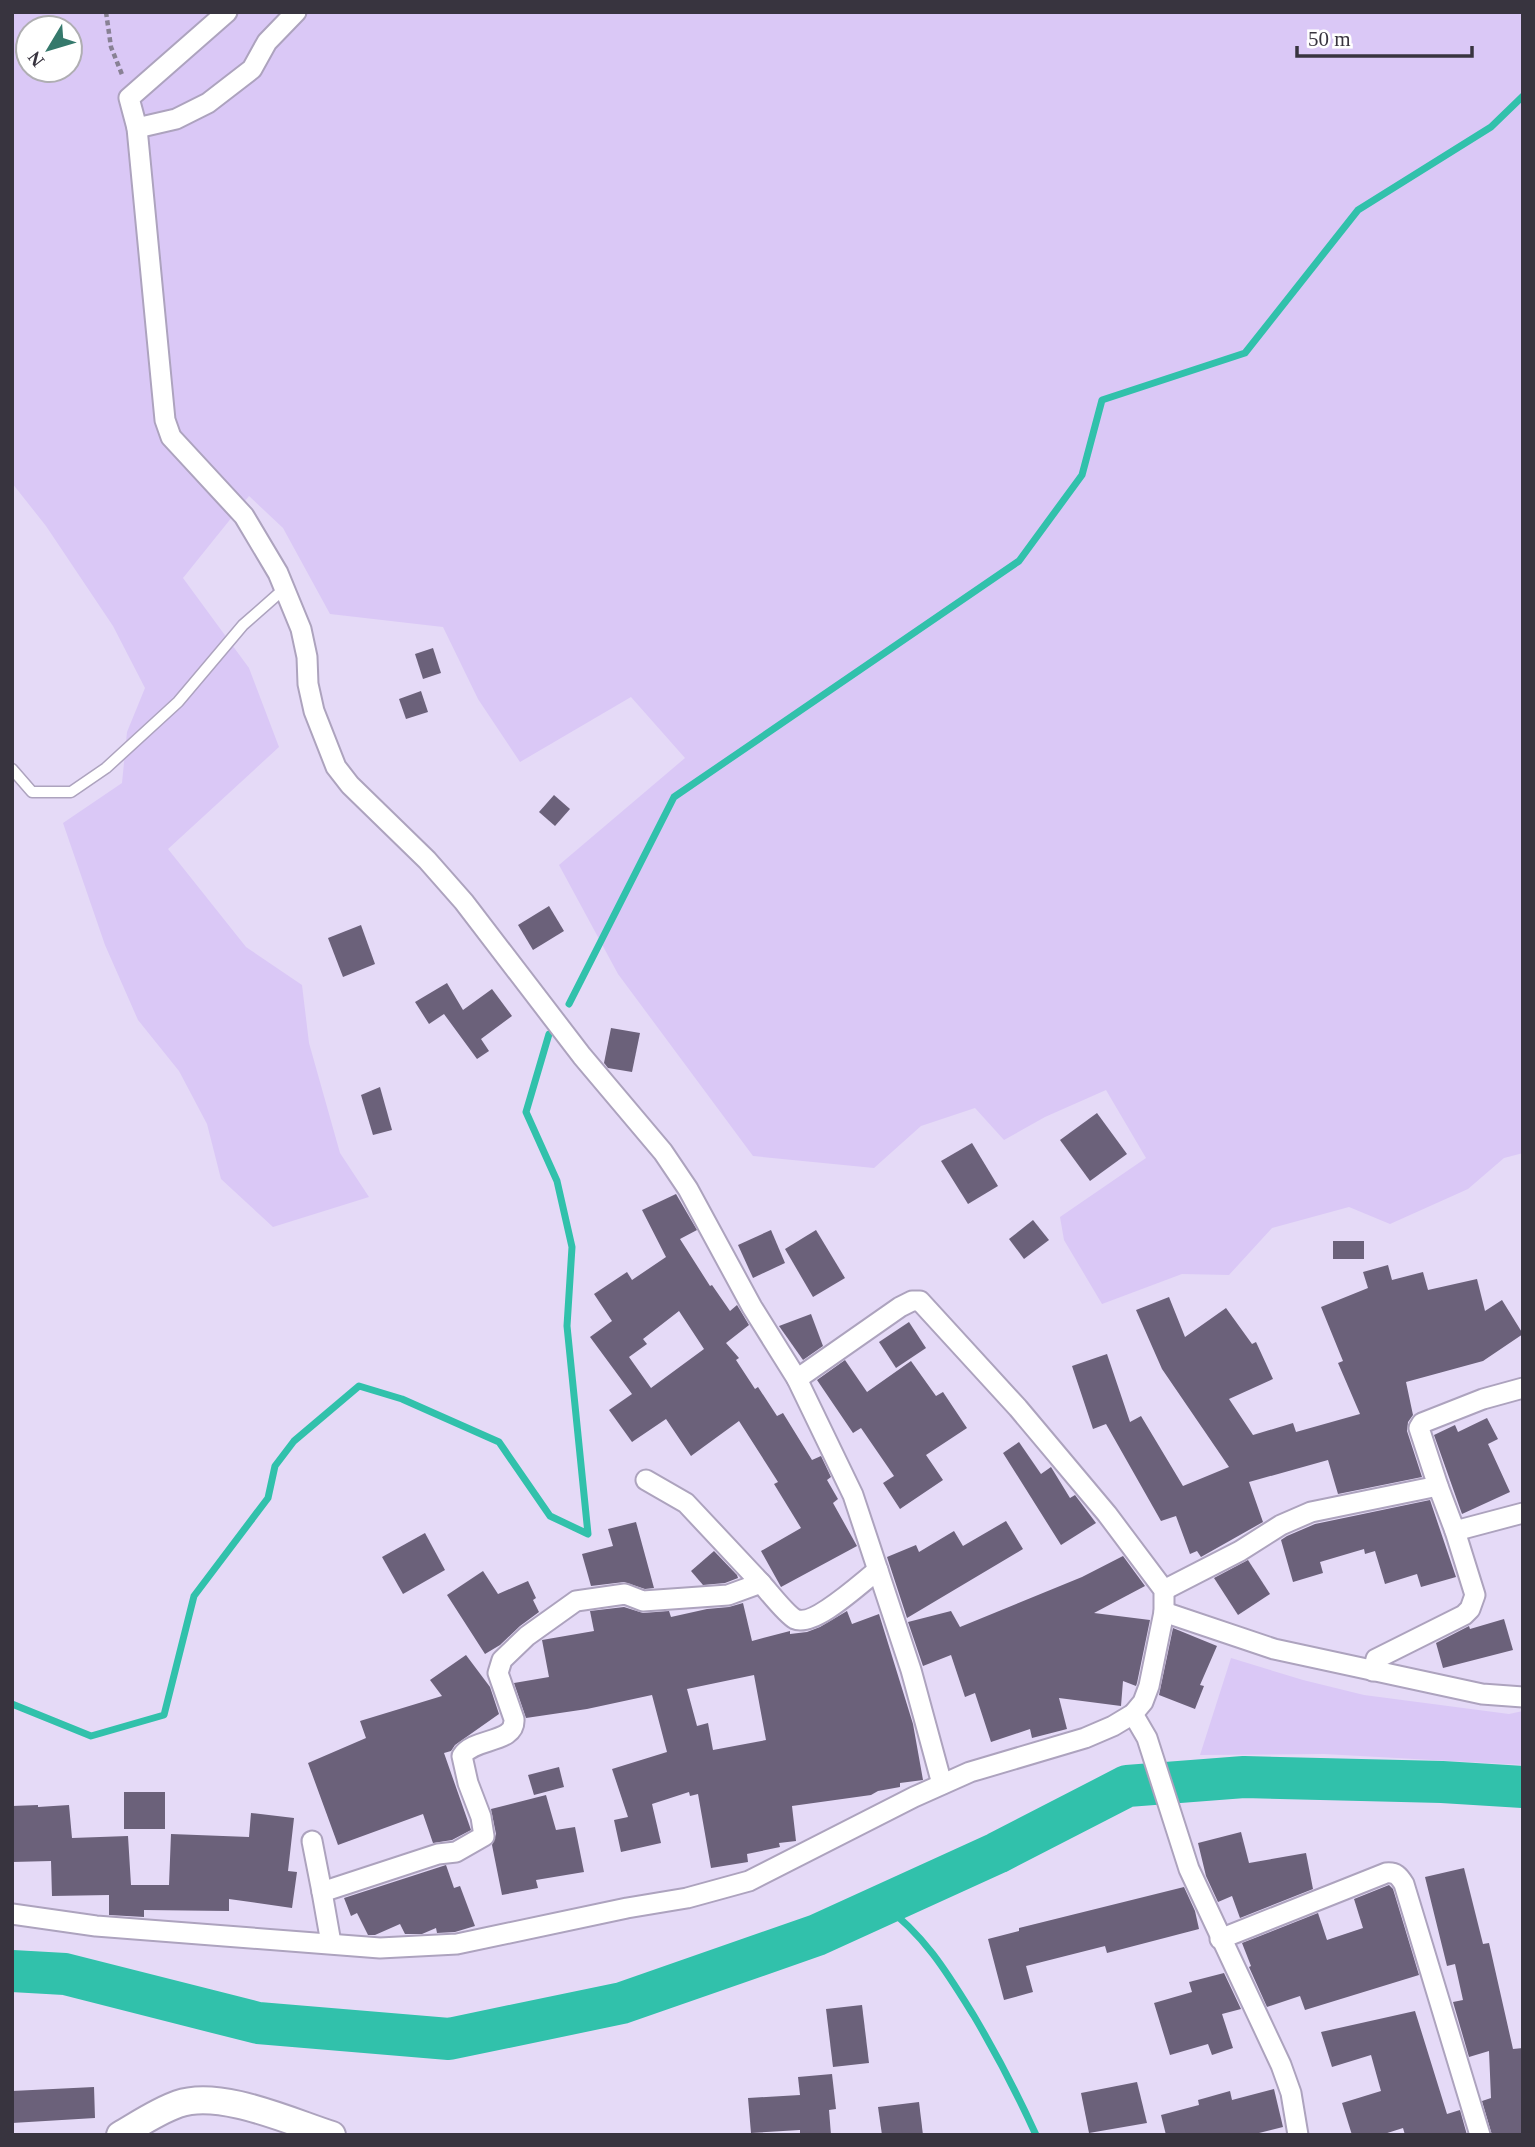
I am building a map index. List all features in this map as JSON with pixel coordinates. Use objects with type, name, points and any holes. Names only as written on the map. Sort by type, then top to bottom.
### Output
[{"type":"street","points":[[227,12],[129,98],[137,128],[165,420],[171,437],[244,516],[278,573],[301,629],[307,657],[307,684],[314,711],[336,767],[350,785],[427,860],[464,902],[582,1056],[663,1152],[688,1189],[752,1307],[797,1379],[853,1495],[911,1670],[942,1784]]},
{"type":"street","points":[[137,128],[176,118],[208,103],[252,69],[268,42],[296,12]]},
{"type":"street","points":[[12,1914],[96,1926],[380,1948],[457,1944],[687,1898],[749,1881],[942,1784],[970,1772],[1085,1738],[1133,1714],[1143,1702],[1149,1686],[1164,1612],[1164,1590],[1141,1556],[1083,1484],[920,1301],[912,1301],[900,1307],[797,1379]]},
{"type":"street","points":[[1373,1671],[1376,1659],[1464,1615],[1470,1609],[1475,1595],[1419,1429],[1422,1423],[1483,1399],[1523,1388]]},
{"type":"street","points":[[646,1480],[686,1503],[795,1619],[807,1620],[822,1614],[878,1570]]},
{"type":"street","points":[[1164,1590],[1240,1551],[1281,1525],[1311,1512],[1438,1486]]},
{"type":"street","points":[[1455,1531],[1523,1513]]},
{"type":"street","points":[[322,1892],[426,1858],[456,1852],[484,1836],[481,1817],[468,1783],[462,1756],[470,1748],[510,1733],[515,1726],[498,1673],[502,1660],[527,1636],[576,1601],[625,1594],[643,1601],[728,1595],[761,1583]]},
{"type":"street","points":[[1164,1612],[1274,1649],[1482,1694],[1523,1697]]},
{"type":"street","points":[[1133,1714],[1147,1738],[1189,1869],[1281,2065],[1291,2092],[1298,2135]]},
{"type":"street","points":[[312,1841],[331,1943]]},
{"type":"street","points":[[1220,1939],[1386,1873],[1398,1875],[1404,1884],[1480,2135]]},
{"type":"street","points":[[120,2135],[180,2104],[208,2100],[240,2104],[332,2135]]},
{"type":"lane","points":[[12,769],[32,792],[71,792],[106,768],[178,702],[243,625],[285,588]]},
{"type":"path","points":[[106,12],[111,47],[129,98]]},
{"type":"shaded area","points":[[12,12],[1523,12],[1523,1153],[1504,1158],[1468,1189],[1390,1224],[1349,1207],[1272,1228],[1229,1275],[1182,1274],[1102,1304],[1064,1240],[1060,1217],[1146,1158],[1106,1090],[1045,1117],[1004,1140],[975,1108],[921,1126],[874,1168],[753,1156],[618,974],[559,865],[685,758],[631,697],[520,762],[478,699],[443,627],[330,614],[283,528],[249,496],[183,578],[249,668],[279,747],[168,849],[246,947],[302,985],[309,1043],[340,1153],[369,1197],[273,1227],[221,1179],[207,1124],[179,1071],[138,1020],[105,945],[63,823],[122,783],[127,732],[145,688],[113,626],[46,526],[12,483]]},
{"type":"shaded area","points":[[1231,1658],[1364,1695],[1509,1714],[1523,1711],[1523,1765],[1324,1754],[1200,1755]]},
{"type":"building","points":[[433,648],[441,673],[423,679],[415,654]]},
{"type":"building","points":[[421,691],[428,712],[406,719],[399,699]]},
{"type":"building","points":[[554,795],[570,809],[555,826],[539,812]]},
{"type":"building","points":[[549,906],[564,931],[533,950],[518,925]]},
{"type":"building","points":[[361,925],[375,964],[343,977],[328,938]]},
{"type":"building","points":[[447,983],[463,1010],[492,989],[512,1016],[481,1039],[489,1051],[477,1059],[444,1014],[429,1024],[415,1002]]},
{"type":"building","points":[[611,1028],[640,1033],[632,1072],[608,1068],[604,1063]]},
{"type":"building","points":[[380,1087],[392,1130],[373,1135],[361,1095]]},
{"type":"building","points":[[1097,1113],[1127,1154],[1090,1181],[1060,1140]]},
{"type":"building","points":[[972,1143],[998,1186],[968,1204],[941,1161]]},
{"type":"building","points":[[676,1194],[697,1230],[680,1239],[710,1286],[712,1285],[730,1311],[737,1305],[749,1325],[726,1343],[739,1358],[736,1360],[755,1389],[758,1387],[777,1416],[783,1413],[812,1460],[821,1456],[831,1477],[827,1480],[838,1499],[833,1503],[857,1546],[781,1587],[761,1551],[801,1528],[774,1484],[778,1482],[739,1421],[691,1456],[666,1419],[632,1442],[609,1410],[632,1394],[590,1337],[612,1321],[594,1294],[627,1272],[632,1280],[666,1257],[642,1210]],"holes":[[[679,1311],[704,1349],[651,1388],[629,1357],[647,1344],[643,1339]]]},
{"type":"building","points":[[1033,1220],[1049,1240],[1024,1259],[1009,1239]]},
{"type":"building","points":[[771,1230],[785,1263],[753,1278],[738,1245]]},
{"type":"building","points":[[816,1230],[845,1278],[813,1297],[785,1249]]},
{"type":"building","points":[[1333,1241],[1364,1241],[1364,1259],[1333,1259]]},
{"type":"building","points":[[1388,1265],[1392,1280],[1423,1272],[1428,1290],[1477,1279],[1485,1311],[1502,1300],[1523,1334],[1483,1361],[1406,1382],[1413,1415],[1408,1422],[1407,1431],[1422,1477],[1338,1494],[1328,1460],[1249,1482],[1263,1522],[1201,1557],[1197,1551],[1190,1554],[1176,1516],[1161,1521],[1106,1424],[1093,1429],[1072,1366],[1107,1354],[1130,1422],[1141,1416],[1183,1486],[1229,1467],[1162,1369],[1136,1310],[1169,1297],[1185,1337],[1226,1308],[1252,1344],[1256,1342],[1273,1379],[1229,1399],[1253,1435],[1293,1423],[1296,1432],[1360,1414],[1338,1363],[1343,1361],[1321,1307],[1368,1288],[1363,1272]]},
{"type":"building","points":[[811,1314],[823,1346],[803,1360],[779,1326]]},
{"type":"building","points":[[909,1322],[926,1348],[896,1368],[879,1342]]},
{"type":"building","points":[[845,1360],[867,1392],[911,1361],[936,1396],[943,1392],[967,1428],[926,1455],[943,1480],[900,1509],[883,1483],[894,1476],[861,1428],[853,1433],[817,1380]]},
{"type":"building","points":[[1487,1418],[1498,1439],[1488,1444],[1510,1492],[1462,1514],[1434,1435],[1455,1425],[1458,1432]]},
{"type":"building","points":[[1019,1442],[1041,1474],[1051,1467],[1070,1498],[1075,1495],[1096,1523],[1061,1545],[1003,1453]]},
{"type":"building","points":[[1430,1500],[1456,1577],[1421,1587],[1417,1574],[1385,1584],[1375,1551],[1365,1554],[1364,1549],[1320,1562],[1323,1573],[1293,1582],[1281,1540],[1287,1536],[1315,1524]]},
{"type":"building","points":[[1006,1521],[1023,1549],[907,1618],[887,1557],[916,1545],[919,1552],[954,1531],[963,1546]]},
{"type":"building","points":[[636,1522],[654,1588],[645,1589],[624,1582],[591,1586],[582,1554],[613,1546],[608,1529]]},
{"type":"building","points":[[425,1533],[445,1570],[403,1594],[382,1557]]},
{"type":"building","points":[[714,1551],[738,1578],[725,1583],[703,1585],[691,1571]]},
{"type":"building","points":[[1123,1556],[1145,1586],[1094,1613],[1150,1620],[1136,1686],[1123,1681],[1121,1706],[1059,1698],[1067,1729],[1032,1738],[1030,1729],[991,1742],[975,1693],[965,1697],[951,1655],[923,1666],[908,1622],[951,1611],[960,1627],[1082,1577]]},
{"type":"building","points":[[1248,1560],[1270,1594],[1238,1615],[1214,1578]]},
{"type":"building","points":[[483,1571],[498,1594],[528,1581],[539,1612],[500,1645],[485,1654],[447,1595]]},
{"type":"building","points":[[743,1603],[752,1641],[790,1631],[790,1634],[807,1632],[847,1611],[852,1624],[879,1614],[913,1724],[923,1780],[900,1783],[900,1787],[871,1795],[792,1806],[796,1841],[779,1843],[780,1847],[747,1854],[748,1862],[711,1868],[698,1794],[690,1796],[689,1792],[652,1804],[661,1843],[621,1852],[614,1820],[628,1817],[612,1769],[667,1752],[652,1695],[587,1709],[526,1718],[514,1683],[549,1677],[542,1640],[594,1631],[590,1611],[624,1607],[643,1613],[669,1611],[671,1617]],"holes":[[[754,1675],[766,1740],[713,1750],[708,1723],[697,1726],[687,1689]]]},
{"type":"building","points":[[1504,1619],[1513,1650],[1443,1668],[1436,1643],[1469,1626],[1470,1629]]},
{"type":"building","points":[[1173,1628],[1217,1646],[1200,1685],[1204,1686],[1195,1709],[1159,1695]]},
{"type":"building","points":[[466,1655],[490,1687],[499,1714],[455,1745],[451,1751],[444,1753],[471,1830],[452,1840],[433,1843],[423,1814],[338,1845],[308,1763],[366,1738],[360,1721],[442,1696],[430,1680]]},
{"type":"building","points":[[559,1767],[564,1787],[534,1795],[528,1775]]},
{"type":"building","points":[[124,1792],[165,1792],[165,1829],[124,1829]]},
{"type":"building","points":[[546,1795],[556,1830],[575,1827],[584,1872],[536,1880],[538,1888],[502,1895],[492,1845],[496,1834],[491,1809]]},
{"type":"building","points":[[69,1805],[72,1838],[128,1836],[131,1885],[169,1885],[171,1834],[249,1837],[251,1813],[294,1818],[288,1871],[297,1872],[292,1908],[229,1899],[229,1911],[144,1910],[144,1917],[109,1915],[109,1895],[52,1896],[51,1861],[12,1862],[12,1806]]},
{"type":"building","points":[[1241,1832],[1249,1863],[1306,1853],[1313,1889],[1240,1918],[1232,1896],[1218,1902],[1206,1876],[1198,1843]]},
{"type":"building","points":[[446,1865],[454,1888],[460,1886],[475,1926],[455,1932],[437,1933],[436,1928],[422,1934],[405,1934],[400,1924],[375,1935],[368,1935],[357,1913],[351,1916],[344,1898]]},
{"type":"building","points":[[1464,1868],[1483,1944],[1489,1943],[1513,2049],[1523,2048],[1523,2135],[1492,2135],[1482,2101],[1491,2098],[1489,2051],[1469,2057],[1453,2002],[1463,2000],[1455,1964],[1447,1966],[1425,1877]]},
{"type":"building","points":[[1389,1885],[1393,1889],[1419,1975],[1305,2010],[1300,1996],[1267,2007],[1249,1967],[1251,1966],[1242,1943],[1318,1913],[1327,1940],[1363,1928],[1354,1899]]},
{"type":"building","points":[[1184,1887],[1195,1911],[1199,1929],[1107,1953],[1105,1946],[1026,1966],[1033,1992],[1004,2000],[988,1939],[1019,1931],[1019,1928]]},
{"type":"building","points":[[1224,1973],[1241,2009],[1222,2014],[1233,2048],[1212,2055],[1208,2044],[1170,2055],[1154,2003],[1192,1992],[1189,1982]]},
{"type":"building","points":[[862,2005],[869,2063],[833,2067],[826,2009]]},
{"type":"building","points":[[1415,2011],[1447,2114],[1460,2110],[1467,2135],[1405,2135],[1403,2128],[1381,2135],[1352,2135],[1342,2103],[1381,2091],[1371,2055],[1332,2067],[1321,2032]]},
{"type":"building","points":[[832,2074],[836,2109],[829,2110],[831,2135],[800,2135],[800,2130],[751,2133],[748,2098],[800,2095],[798,2077]]},
{"type":"building","points":[[1137,2082],[1147,2123],[1089,2133],[1081,2093]]},
{"type":"building","points":[[94,2087],[95,2118],[12,2123],[12,2091]]},
{"type":"building","points":[[1274,2089],[1283,2127],[1251,2135],[1166,2135],[1161,2115],[1199,2105],[1198,2100],[1230,2091],[1232,2100]]},
{"type":"building","points":[[919,2102],[923,2135],[882,2135],[878,2107]]},
{"type":"waterway","points":[[569,1004],[674,797],[1019,561],[1082,475],[1102,400],[1245,353],[1358,210],[1491,127],[1523,96]]},
{"type":"waterway","points":[[12,1704],[91,1736],[164,1715],[194,1596],[268,1498],[275,1466],[294,1441],[359,1386],[402,1399],[499,1442],[550,1516],[588,1534],[567,1326],[572,1247],[557,1181],[526,1112],[549,1034]]},
{"type":"waterway","points":[[12,1971],[65,1974],[258,2023],[449,2039],[622,2003],[817,1935],[997,1853],[1127,1786],[1244,1777],[1523,1787]]},
{"type":"waterway","points":[[883,1905],[898,1916],[923,1942],[955,1985],[999,2060],[1036,2135]]}]
